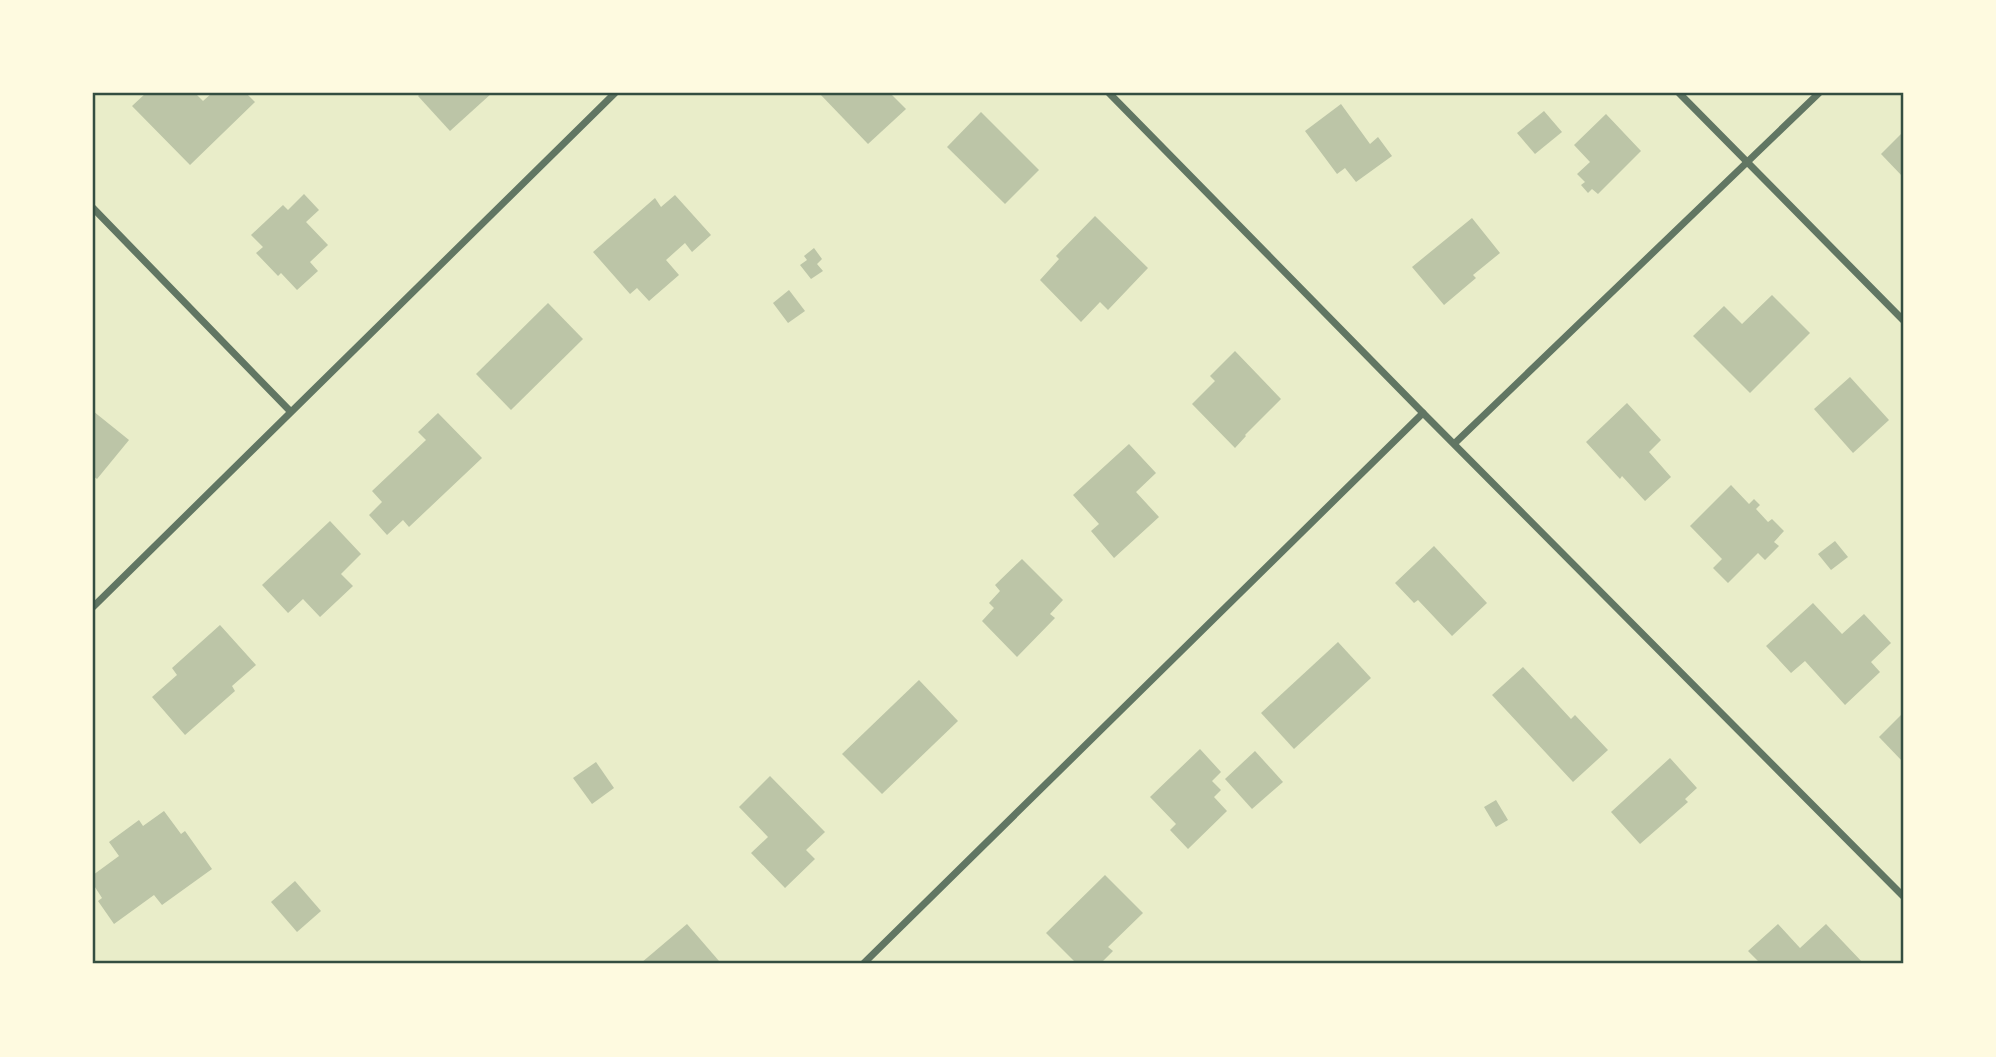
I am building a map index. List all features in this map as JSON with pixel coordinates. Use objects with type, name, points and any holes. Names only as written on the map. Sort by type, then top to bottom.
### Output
[{"type":"street","points":[[93,607],[615,93]]},
{"type":"street","points":[[1109,93],[1903,896]]},
{"type":"street","points":[[1679,93],[1903,320]]},
{"type":"street","points":[[1455,443],[1819,93]]},
{"type":"street","points":[[93,208],[290,411]]},
{"type":"street","points":[[863,964],[1423,413]]},
{"type":"building","points":[[146,93],[195,93],[203,101],[212,93],[246,93],[255,102],[190,165],[132,106]]},
{"type":"building","points":[[421,93],[492,93],[450,131],[418,96]]},
{"type":"building","points":[[819,93],[890,93],[906,109],[868,144]]},
{"type":"building","points":[[1341,104],[1370,144],[1378,137],[1392,156],[1356,182],[1345,168],[1337,174],[1305,131]]},
{"type":"building","points":[[1544,111],[1562,132],[1535,154],[1517,133]]},
{"type":"building","points":[[981,112],[1039,170],[1005,204],[947,147]]},
{"type":"building","points":[[1606,114],[1641,151],[1598,194],[1592,189],[1588,193],[1581,185],[1585,182],[1577,174],[1590,162],[1574,145]]},
{"type":"building","points":[[1903,132],[1903,177],[1881,154]]},
{"type":"building","points":[[304,194],[319,210],[306,222],[328,245],[310,262],[318,271],[297,290],[281,273],[278,276],[256,253],[263,247],[251,235],[283,205],[288,210]]},
{"type":"building","points":[[675,195],[711,235],[692,252],[685,243],[666,260],[679,275],[649,301],[637,288],[630,294],[593,252],[655,198],[661,207]]},
{"type":"building","points":[[1095,216],[1148,268],[1108,310],[1100,302],[1081,322],[1040,280],[1059,259],[1056,256]]},
{"type":"building","points":[[1472,218],[1500,253],[1473,275],[1476,278],[1444,305],[1412,267]]},
{"type":"building","points":[[814,248],[822,259],[817,264],[823,271],[811,279],[800,265],[807,260],[804,256]]},
{"type":"building","points":[[789,290],[805,311],[788,323],[773,303]]},
{"type":"building","points":[[1772,295],[1810,333],[1750,393],[1693,336],[1724,306],[1742,324]]},
{"type":"building","points":[[548,303],[583,339],[511,410],[476,374]]},
{"type":"building","points":[[1235,351],[1281,399],[1235,448],[1192,404],[1215,381],[1210,376]]},
{"type":"building","points":[[1850,377],[1889,420],[1853,453],[1814,409]]},
{"type":"building","points":[[1627,403],[1661,440],[1649,452],[1671,477],[1645,501],[1622,476],[1620,479],[1586,442]]},
{"type":"building","points":[[93,411],[129,440],[97,479],[93,476]]},
{"type":"building","points":[[438,413],[482,458],[409,527],[403,520],[387,535],[369,515],[382,502],[372,491],[426,440],[418,432]]},
{"type":"building","points":[[1129,444],[1156,473],[1136,492],[1159,517],[1114,558],[1091,531],[1099,524],[1073,495]]},
{"type":"building","points":[[1731,485],[1749,504],[1754,499],[1760,505],[1756,509],[1768,522],[1772,519],[1784,531],[1774,542],[1779,546],[1765,560],[1758,553],[1728,583],[1713,568],[1722,559],[1690,526]]},
{"type":"building","points":[[330,521],[361,554],[341,574],[353,586],[320,617],[303,599],[288,613],[262,585]]},
{"type":"building","points":[[1835,541],[1848,557],[1831,570],[1818,554]]},
{"type":"building","points":[[1434,546],[1487,603],[1452,636],[1418,600],[1414,603],[1395,583]]},
{"type":"building","points":[[1022,559],[1063,600],[1050,614],[1055,618],[1017,657],[982,621],[994,608],[989,603],[1000,591],[995,585]]},
{"type":"building","points":[[1813,603],[1842,634],[1864,614],[1891,643],[1871,662],[1880,672],[1845,705],[1805,661],[1791,673],[1766,646]]},
{"type":"building","points":[[220,625],[256,665],[232,686],[235,691],[185,735],[152,697],[177,675],[172,668]]},
{"type":"building","points":[[1338,642],[1371,678],[1294,749],[1261,713]]},
{"type":"building","points":[[1523,667],[1571,719],[1575,715],[1608,750],[1573,782],[1492,695]]},
{"type":"building","points":[[919,680],[958,721],[882,794],[842,754]]},
{"type":"building","points":[[1903,713],[1903,762],[1879,737]]},
{"type":"building","points":[[1200,749],[1221,772],[1212,781],[1221,790],[1214,797],[1227,811],[1188,849],[1170,830],[1176,824],[1150,797]]},
{"type":"building","points":[[1255,751],[1283,782],[1252,809],[1225,779]]},
{"type":"building","points":[[1670,758],[1697,788],[1685,799],[1688,802],[1640,844],[1611,812]]},
{"type":"building","points":[[596,762],[614,788],[592,804],[573,778]]},
{"type":"building","points":[[770,776],[825,832],[806,850],[815,859],[785,888],[751,853],[768,837],[739,807]]},
{"type":"building","points":[[1496,800],[1508,820],[1496,827],[1484,807]]},
{"type":"building","points":[[164,811],[181,834],[185,831],[212,869],[162,905],[154,895],[114,924],[98,901],[102,898],[93,884],[93,875],[119,856],[109,842],[139,820],[143,826]]},
{"type":"building","points":[[1105,875],[1143,913],[1108,947],[1113,951],[1100,964],[1077,964],[1046,933]]},
{"type":"building","points":[[295,881],[321,911],[297,932],[271,902]]},
{"type":"building","points":[[687,924],[719,961],[715,964],[641,963]]},
{"type":"building","points":[[1778,924],[1800,948],[1826,924],[1864,964],[1761,964],[1748,951]]}]
